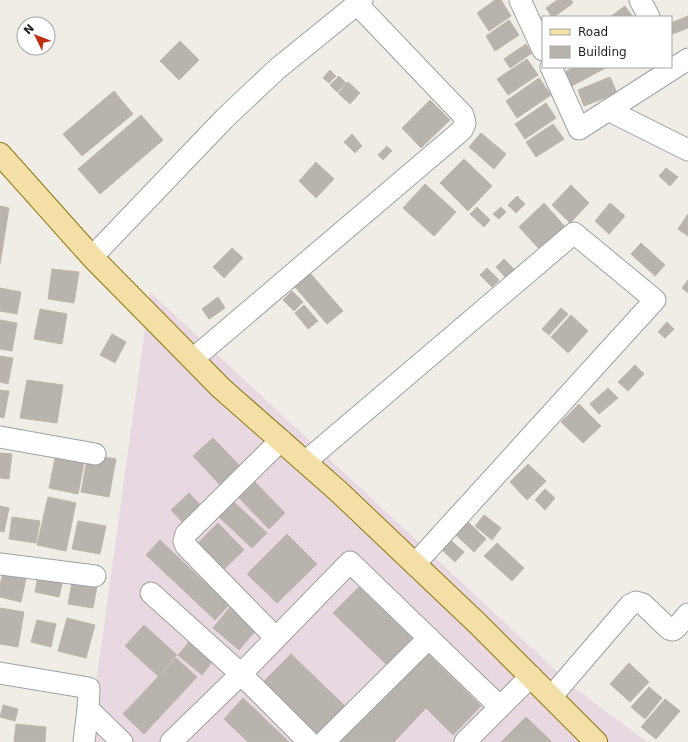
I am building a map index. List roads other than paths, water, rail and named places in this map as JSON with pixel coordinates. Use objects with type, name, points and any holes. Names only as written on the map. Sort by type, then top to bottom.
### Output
[{"type":"main road","points":[[0,154],[92,257],[221,388],[338,491],[531,676],[596,742]]},
{"type":"street","points":[[520,0],[542,48]]},
{"type":"street","points":[[640,0],[648,16]]},
{"type":"street","points":[[92,257],[230,113],[277,69],[360,2],[463,115],[464,123],[462,130],[193,359]]},
{"type":"street","points":[[551,68],[579,129],[668,68]]},
{"type":"street","points":[[608,110],[688,150]]},
{"type":"street","points":[[305,462],[574,233],[655,300],[415,564]]},
{"type":"street","points":[[0,437],[94,454]]},
{"type":"street","points":[[276,638],[186,546],[184,540],[186,534],[281,440]]},
{"type":"street","points":[[172,742],[241,674],[350,562],[500,707]]},
{"type":"street","points":[[0,564],[95,576]]},
{"type":"street","points":[[151,593],[241,674],[308,742]]},
{"type":"street","points":[[551,697],[630,605],[636,602],[643,604],[673,630],[688,614]]},
{"type":"street","points":[[324,742],[429,638]]},
{"type":"street","points":[[0,673],[88,688],[88,709],[84,742]]},
{"type":"street","points":[[465,742],[531,676]]},
{"type":"street","points":[[88,709],[122,742]]}]
